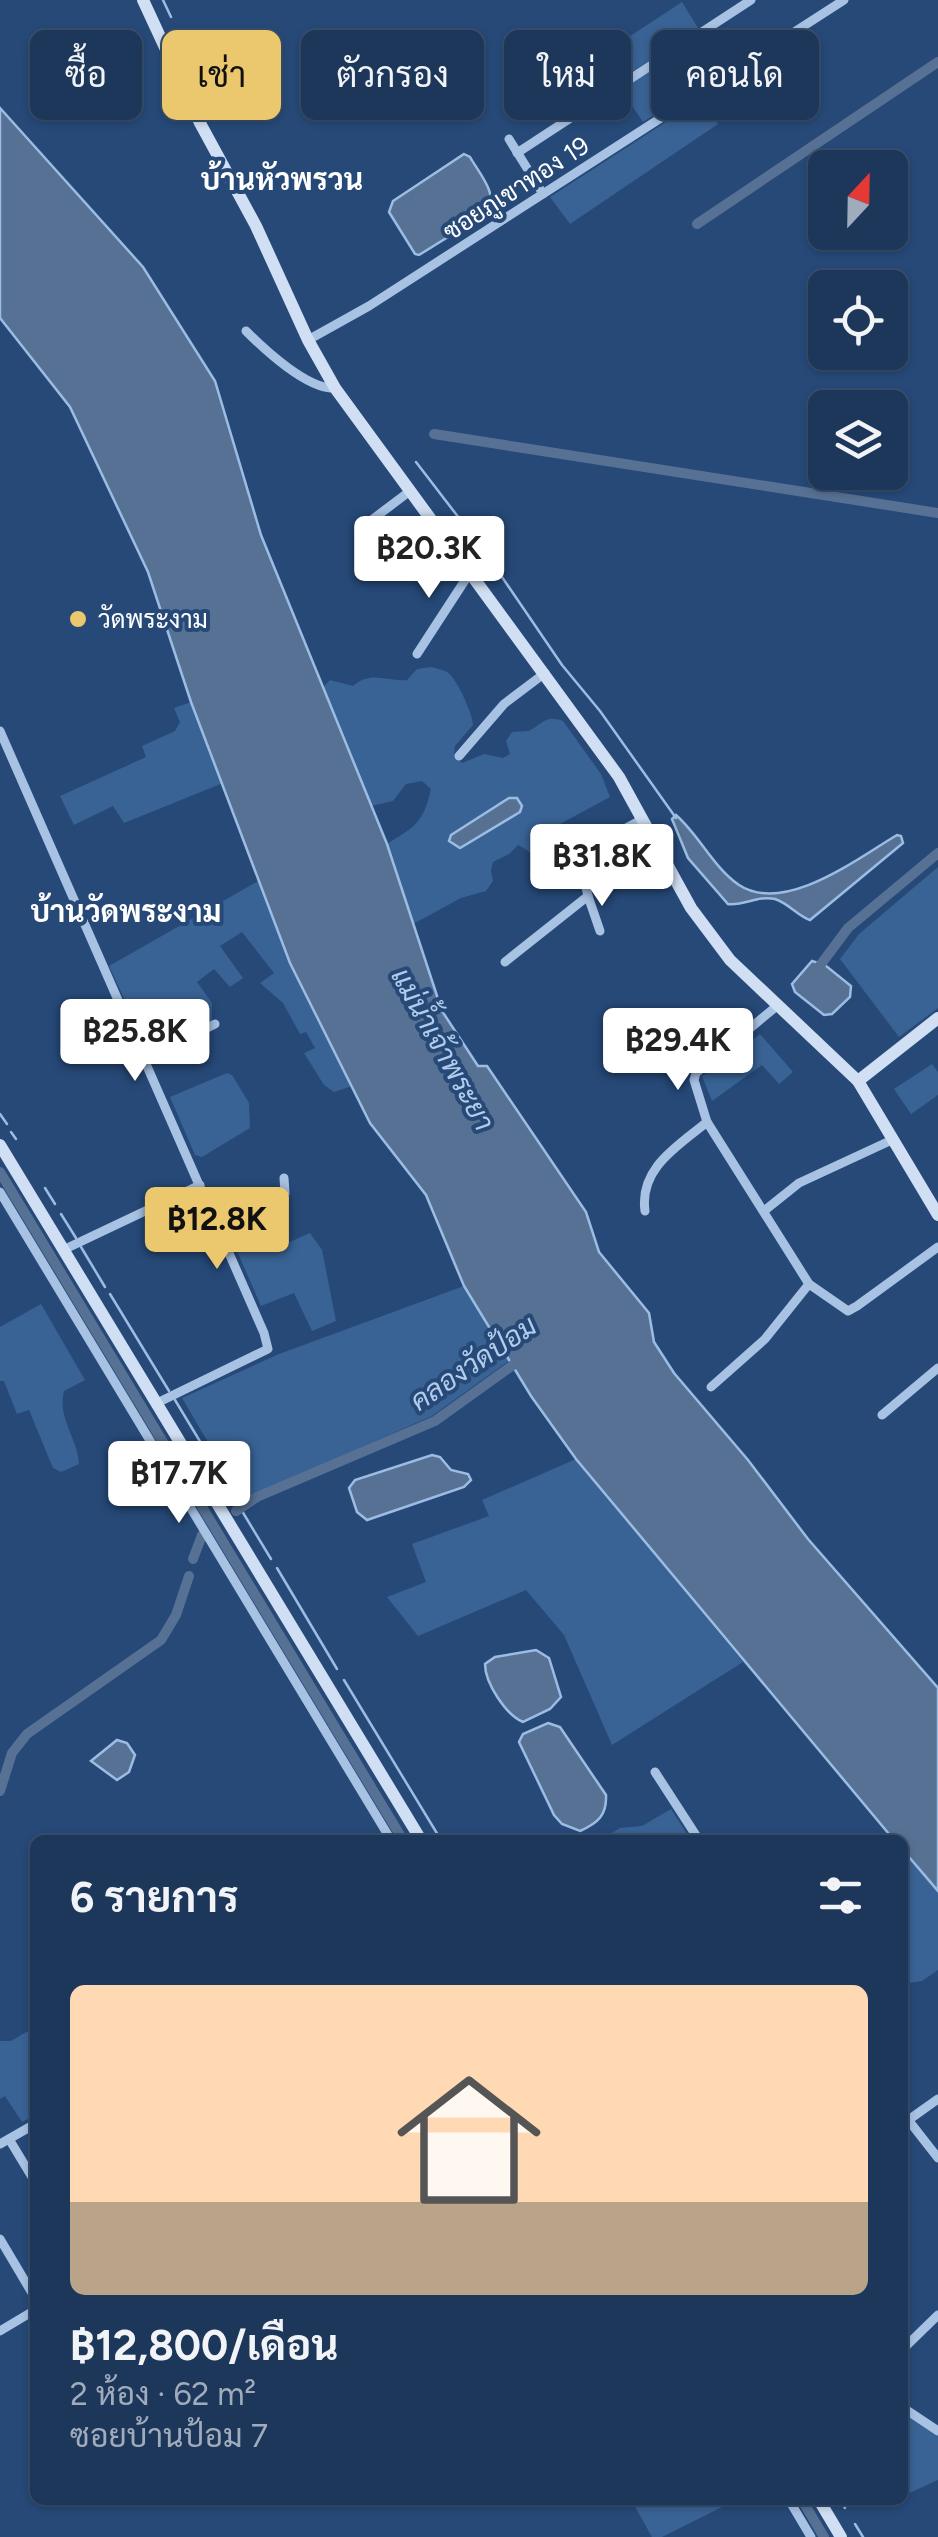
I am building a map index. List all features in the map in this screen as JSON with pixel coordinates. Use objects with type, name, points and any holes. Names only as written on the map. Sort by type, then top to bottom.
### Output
[{"type":"street","points":[[143,0],[200,123],[256,226],[334,388],[620,778],[690,908],[730,960],[858,1081],[938,1215]]},
{"type":"street","points":[[518,153],[751,0]]},
{"type":"street","name":"ซอยภูเขาทอง 19","points":[[308,340],[368,306],[837,2]]},
{"type":"street","points":[[509,140],[543,194]]},
{"type":"street","points":[[246,331],[268,353],[318,386],[334,388]]},
{"type":"street","points":[[369,522],[410,492]]},
{"type":"street","points":[[417,654],[471,571]]},
{"type":"street","points":[[459,756],[504,704],[545,673]]},
{"type":"street","points":[[0,731],[264,1332],[268,1349],[157,1403]]},
{"type":"street","points":[[600,930],[578,854],[643,819]]},
{"type":"street","points":[[504,962],[588,896]]},
{"type":"street","points":[[778,1005],[696,1073],[694,1080],[707,1122],[809,1284],[848,1312],[938,1248]]},
{"type":"street","points":[[858,1081],[938,1018]]},
{"type":"street","points":[[145,1059],[215,1024]]},
{"type":"street","points":[[645,1211],[643,1198],[652,1172],[707,1122]]},
{"type":"street","points":[[764,1211],[799,1183],[894,1139]]},
{"type":"street","points":[[0,1144],[356,1741],[418,1835]]},
{"type":"street","points":[[202,1190],[224,1201],[255,1202],[285,1193],[284,1178]]},
{"type":"street","points":[[64,1250],[202,1190]]},
{"type":"street","points":[[0,1192],[388,1835]]},
{"type":"street","points":[[711,1387],[765,1339],[809,1284]]},
{"type":"street","points":[[882,1415],[938,1368]]},
{"type":"street","points":[[340,1750],[356,1741]]},
{"type":"street","points":[[655,1772],[696,1835]]},
{"type":"street","points":[[908,2115],[938,2099]]},
{"type":"street","points":[[908,2121],[938,2158]]},
{"type":"street","points":[[30,2127],[5,2142],[30,2175]]},
{"type":"street","points":[[0,2240],[30,2290]]},
{"type":"street","points":[[0,2330],[30,2313]]},
{"type":"street","points":[[908,2344],[938,2315]]},
{"type":"street","points":[[908,2411],[938,2431]]},
{"type":"street","points":[[792,2505],[811,2537]]},
{"type":"street","points":[[822,2505],[840,2537]]},
{"type":"shaded area","points":[[682,2],[698,28],[651,30],[651,59],[631,73],[631,36]]},
{"type":"shaded area","points":[[651,70],[651,117],[643,122],[631,104],[631,83]]},
{"type":"shaded area","points":[[669,120],[715,120],[718,124],[570,224],[550,197]]},
{"type":"shaded area","points":[[431,667],[447,672],[464,697],[473,725],[455,746],[454,754],[462,763],[484,754],[503,758],[510,754],[506,741],[512,732],[528,731],[548,720],[563,721],[601,774],[610,797],[560,824],[573,853],[575,885],[564,881],[554,863],[518,845],[493,862],[493,881],[486,891],[461,898],[413,924],[387,844],[417,822],[431,789],[422,781],[406,784],[393,801],[371,806],[323,687],[330,680],[353,686],[373,678],[407,680],[417,669]],"holes":[[[509,798],[522,806],[520,812],[460,848],[449,842],[451,834]]]},
{"type":"shaded area","points":[[191,702],[223,783],[124,823],[113,806],[74,825],[60,796],[146,757],[142,746],[175,731],[180,722],[174,708]]},
{"type":"shaded area","points":[[633,834],[641,838],[654,868],[650,876],[633,884],[618,872],[611,872],[594,885],[583,861],[591,851]]},
{"type":"shaded area","points":[[938,867],[938,1008],[899,1037],[840,959],[859,934]]},
{"type":"shaded area","points":[[260,880],[291,963],[352,1086],[334,1092],[324,1085],[304,1053],[315,1048],[306,1032],[300,1034],[283,1003],[260,983],[274,973],[242,932],[220,946],[243,978],[230,987],[214,969],[197,982],[212,1003],[212,1020],[149,1052],[109,966]]},
{"type":"shaded area","points":[[760,1034],[793,1072],[779,1084],[762,1065],[712,1101],[702,1076]]},
{"type":"shaded area","points":[[932,1064],[938,1072],[938,1095],[911,1114],[894,1089]]},
{"type":"shaded area","points":[[227,1073],[249,1103],[250,1128],[202,1157],[195,1155],[170,1097]]},
{"type":"shaded area","points":[[250,1208],[274,1249],[310,1233],[322,1250],[336,1321],[312,1331],[294,1293],[261,1306],[220,1212]]},
{"type":"shaded area","points":[[464,1286],[510,1360],[432,1416],[242,1500],[182,1398],[279,1354]]},
{"type":"shaded area","points":[[41,1304],[85,1380],[64,1391],[63,1410],[79,1464],[61,1472],[53,1468],[29,1410],[17,1414],[4,1381],[0,1381],[0,1327]]},
{"type":"shaded area","points":[[576,1459],[743,1662],[612,1745],[564,1635],[526,1590],[418,1636],[387,1597],[426,1582],[412,1544],[489,1516],[482,1500]]},
{"type":"shaded area","points":[[671,1809],[688,1835],[608,1835],[620,1828],[642,1826]]},
{"type":"shaded area","points":[[908,1857],[938,1891],[938,1970],[922,1981],[908,1983]]},
{"type":"shaded area","points":[[30,2030],[30,2118],[22,2122],[5,2096],[0,2099],[0,2041],[11,2041]]},
{"type":"shaded area","points":[[908,2413],[938,2433],[938,2480],[908,2494]]},
{"type":"shaded area","points":[[634,2505],[726,2505],[662,2537],[652,2537]]},
{"type":"water","name":"แม่น้ำเจ้าพระยา","points":[[0,108],[143,267],[215,381],[261,535],[387,844],[442,1011],[478,1066],[487,1066],[586,1212],[599,1252],[649,1313],[654,1342],[674,1373],[808,1539],[938,1688],[938,1891],[908,1856],[908,1835],[890,1835],[576,1459],[531,1396],[464,1286],[426,1195],[370,1123],[290,963],[191,702],[148,572],[70,407],[0,318]]},
{"type":"water","points":[[464,154],[470,157],[490,191],[488,212],[415,254],[389,212],[393,201]]},
{"type":"water","points":[[509,798],[517,798],[522,806],[520,812],[460,848],[449,841],[451,835]]},
{"type":"water","points":[[676,815],[730,878],[757,892],[799,888],[842,869],[897,835],[903,843],[810,920],[775,899],[728,904],[688,858],[672,819]]},
{"type":"water","points":[[812,961],[825,965],[851,986],[850,997],[832,1014],[824,1015],[795,992],[792,984]]},
{"type":"water","points":[[432,1455],[440,1457],[451,1470],[468,1474],[471,1480],[464,1487],[367,1520],[357,1512],[349,1488],[355,1480]]},
{"type":"water","points":[[536,1650],[549,1658],[561,1697],[550,1709],[523,1722],[498,1698],[485,1664],[495,1657]]},
{"type":"water","points":[[548,1723],[560,1727],[606,1795],[600,1818],[580,1831],[562,1824],[554,1815],[519,1742],[523,1734]]},
{"type":"water","points":[[117,1740],[127,1743],[135,1755],[129,1772],[117,1780],[91,1761]]},
{"type":"waterway","points":[[163,0],[171,17]]},
{"type":"waterway","points":[[697,224],[938,62]]},
{"type":"waterway","points":[[434,434],[938,513]]},
{"type":"waterway","points":[[416,462],[482,548]]},
{"type":"waterway","points":[[487,555],[562,665],[676,818]]},
{"type":"waterway","points":[[816,971],[848,928],[938,853]]},
{"type":"waterway","points":[[0,1114],[7,1124]]},
{"type":"waterway","points":[[11,1132],[16,1139]]},
{"type":"waterway","points":[[0,1172],[400,1835]]},
{"type":"waterway","points":[[45,1188],[55,1204]]},
{"type":"waterway","points":[[61,1214],[76,1238]]},
{"type":"waterway","points":[[81,1247],[105,1287]]},
{"type":"waterway","points":[[110,1294],[169,1391]]},
{"type":"waterway","name":"คลองวัดป้อม","points":[[236,1511],[257,1497],[435,1421],[524,1357]]},
{"type":"waterway","points":[[175,1400],[271,1559]]},
{"type":"waterway","name":"คลองวัดป้อม","points":[[193,1559],[202,1535]]},
{"type":"waterway","points":[[277,1568],[337,1669]]},
{"type":"waterway","name":"คลองวัดป้อม","points":[[0,1791],[12,1753],[27,1734],[161,1640],[176,1615],[189,1576]]},
{"type":"waterway","points":[[344,1680],[438,1835]]},
{"type":"waterway","points":[[805,2505],[824,2537]]},
{"type":"waterway","points":[[855,2524],[863,2537]]},
{"type":"place","name":"วัดพระงาม","points":[[78,619]]},
{"type":"district","name":"บ้านหัวพรวน","points":[[282,179]]},
{"type":"district","name":"บ้านวัดพระงาม","points":[[126,911]]}]
